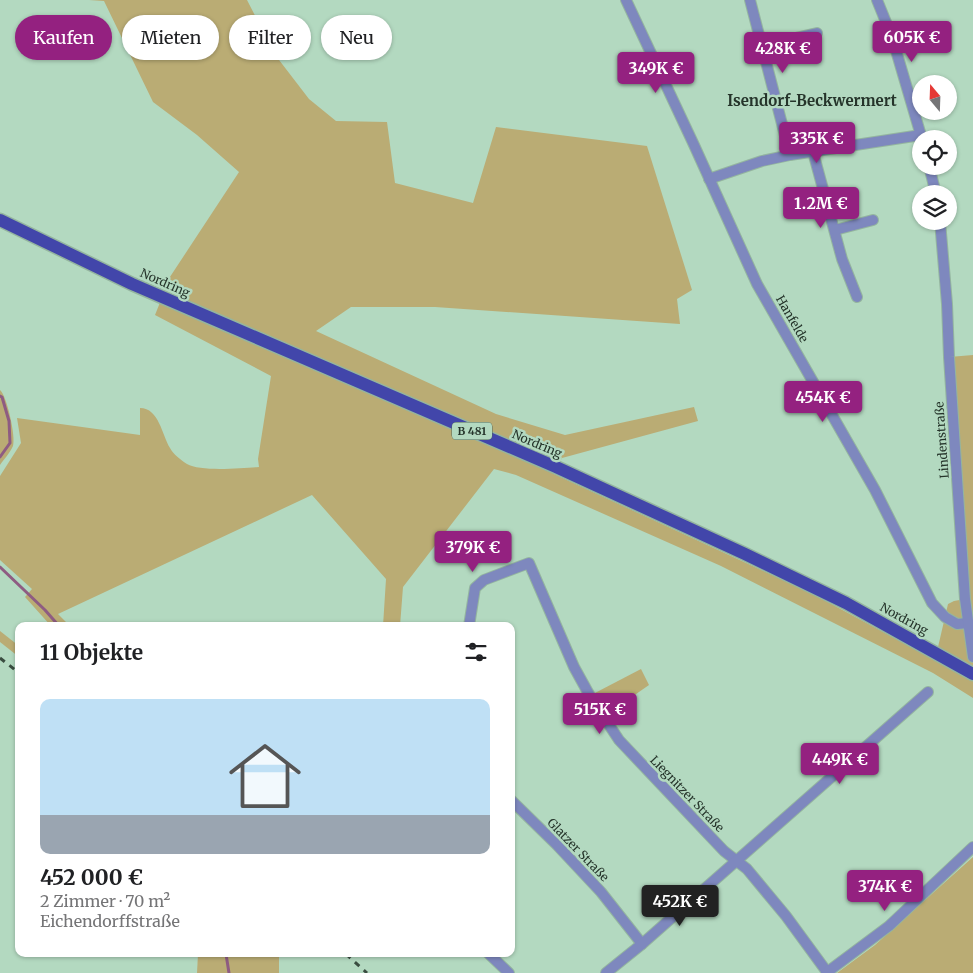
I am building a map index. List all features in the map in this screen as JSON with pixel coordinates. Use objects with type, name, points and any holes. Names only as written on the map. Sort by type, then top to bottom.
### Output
[{"type":"main road","name":"Nordring","points":[[0,220],[132,284],[556,467],[745,554],[846,603],[973,674]]},
{"type":"street","name":"Hanfelde","points":[[626,0],[757,284],[875,490],[932,603],[945,617],[958,624],[968,623]]},
{"type":"street","points":[[750,0],[790,155]]},
{"type":"street","points":[[877,0],[892,37],[919,130]]},
{"type":"street","points":[[762,46],[817,34]]},
{"type":"street","points":[[709,180],[762,161],[790,155],[912,138]]},
{"type":"street","points":[[813,152],[842,259],[857,297]]},
{"type":"street","points":[[835,230],[873,220]]},
{"type":"street","name":"Lindenstraße","points":[[941,230],[965,599],[973,657]]},
{"type":"street","name":"Liegnitzer Straße","points":[[470,622],[475,588],[484,580],[529,563],[574,667],[590,696],[619,740],[724,851],[747,869],[786,916],[826,973]]},
{"type":"street","points":[[606,973],[642,944],[928,692]]},
{"type":"street","name":"Glatzer Straße","points":[[515,804],[601,892],[642,944]]},
{"type":"street","points":[[826,973],[889,926],[973,847]]},
{"type":"street","points":[[492,957],[509,973]]},
{"type":"shaded area","points":[[89,0],[247,0],[255,15],[229,15],[229,60],[279,60],[309,99],[336,121],[387,122],[395,183],[473,203],[496,127],[647,146],[692,290],[677,299],[680,324],[435,307],[351,307],[316,331],[496,414],[565,435],[694,407],[698,421],[562,458],[554,474],[811,593],[935,660],[948,604],[965,599],[949,357],[973,355],[973,698],[933,673],[721,566],[516,475],[494,469],[403,587],[400,622],[383,622],[386,579],[312,495],[58,614],[66,622],[47,622],[25,597],[32,589],[0,560],[0,476],[21,443],[17,418],[140,435],[140,408],[146,409],[156,417],[171,450],[187,464],[211,469],[259,467],[258,459],[271,376],[155,315],[164,286],[239,172],[197,135],[153,102],[133,60],[219,60],[219,15],[122,15],[122,38],[104,1]]},
{"type":"shaded area","points":[[0,390],[8,408],[14,441],[12,449],[0,465]]},
{"type":"shaded area","points":[[0,631],[15,643],[15,654],[0,642]]},
{"type":"shaded area","points":[[641,669],[649,685],[606,715],[593,694]]},
{"type":"shaded area","points":[[973,857],[973,973],[837,973],[875,945]]},
{"type":"shaded area","points":[[198,957],[279,957],[279,973],[197,973]]},
{"type":"waterway","points":[[0,396],[2,397],[9,421],[10,443],[0,457]]},
{"type":"waterway","points":[[0,567],[56,622]]},
{"type":"waterway","points":[[226,957],[229,973]]},
{"type":"railway","points":[[0,658],[15,670]]},
{"type":"railway","points":[[349,957],[367,973]]},
{"type":"district","name":"Isendorf-Beckwermert","points":[[812,101]]}]
